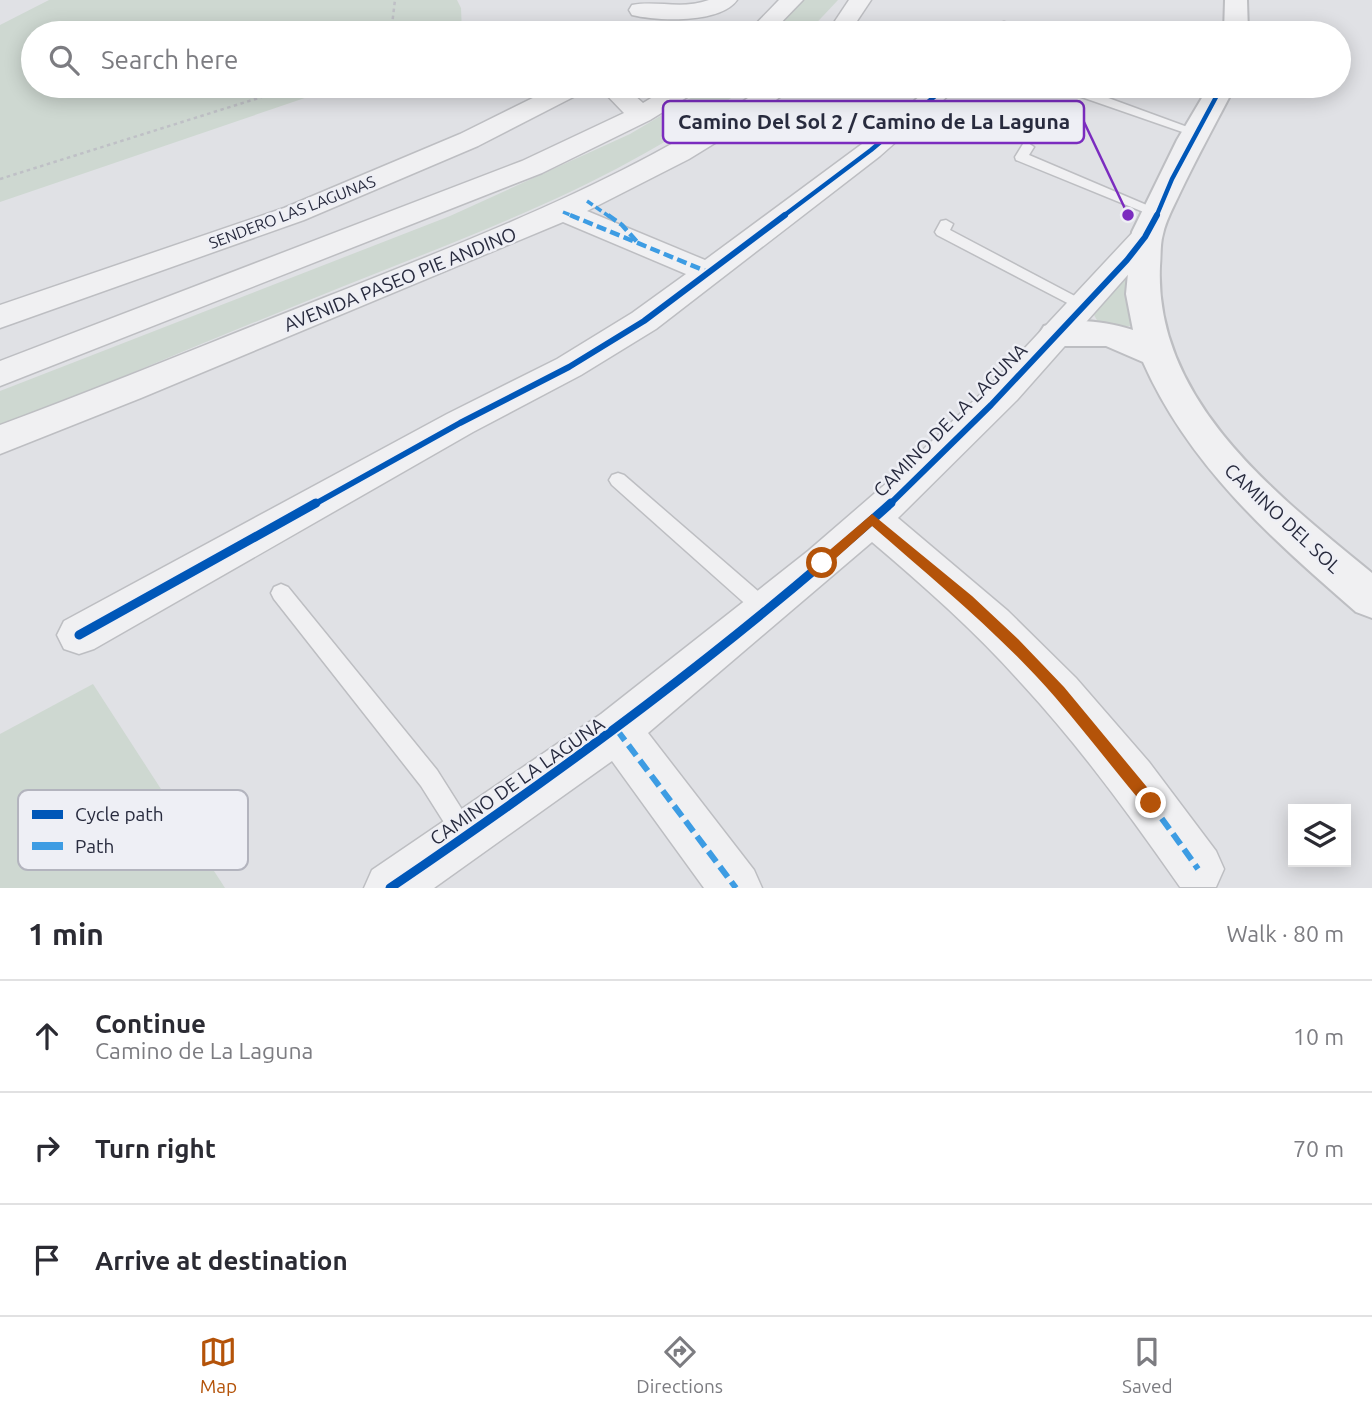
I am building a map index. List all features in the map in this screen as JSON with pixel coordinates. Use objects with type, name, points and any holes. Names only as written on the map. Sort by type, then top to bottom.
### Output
[{"type":"street","points":[[637,13],[685,12],[710,7],[726,0]]},
{"type":"street","points":[[770,21],[792,0]]},
{"type":"street","points":[[846,21],[860,0]]},
{"type":"street","points":[[1236,0],[1236,21]]},
{"type":"street","name":"SENDERO LAS LAGUNAS","points":[[0,317],[293,214],[469,140],[552,98]]},
{"type":"street","points":[[623,98],[641,115]]},
{"type":"street","points":[[0,374],[532,167],[641,115],[669,98]]},
{"type":"street","name":"AVENIDA PASEO PIE ANDINO","points":[[0,440],[575,206],[704,138],[764,98]]},
{"type":"street","points":[[79,635],[460,423],[569,367],[644,321],[871,150],[933,98]]},
{"type":"street","name":"CAMINO DE LA LAGUNA","points":[[390,888],[617,730],[767,611],[872,519],[969,427],[1069,319],[1151,224],[1195,132],[1215,98]]},
{"type":"street","points":[[575,206],[640,246],[708,272]]},
{"type":"street","name":"CAMINO DEL SOL","points":[[1151,224],[1143,268],[1144,309],[1153,353],[1183,407],[1223,461],[1294,534],[1372,599]]},
{"type":"street","points":[[1069,319],[1088,331],[1125,337],[1153,353]]},
{"type":"street","points":[[872,519],[967,600],[1059,692],[1151,803],[1198,869]]},
{"type":"street","points":[[617,730],[736,888]]},
{"type":"lane","points":[[1097,98],[1195,132]]},
{"type":"lane","points":[[1028,147],[1021,157],[1151,224]]},
{"type":"lane","points":[[946,224],[942,232],[1069,319]]},
{"type":"lane","points":[[618,480],[767,611]]},
{"type":"lane","points":[[281,593],[429,778],[466,837]]},
{"type":"path","points":[[392,21],[395,0]]},
{"type":"path","points":[[0,179],[259,98]]},
{"type":"shaded area","points":[[49,0],[457,0],[461,8],[462,21],[21,21],[21,98],[305,98],[0,202],[0,25]]},
{"type":"shaded area","points":[[803,0],[838,0],[818,21],[783,21]]},
{"type":"shaded area","points":[[691,98],[730,98],[653,149],[553,200],[0,428],[0,391],[450,216],[630,134]]},
{"type":"shaded area","points":[[1123,279],[1127,279],[1129,284],[1130,326],[1098,322],[1094,315]]},
{"type":"shaded area","points":[[93,684],[162,790],[18,790],[18,870],[213,870],[225,888],[0,888],[0,734]]},
{"type":"marked path","points":[[587,201],[622,225],[638,243]]},
{"type":"marked path","points":[[563,212],[708,272]]},
{"type":"marked path","points":[[872,519],[969,603],[1038,669],[1114,757],[1198,869]]},
{"type":"marked path","points":[[617,730],[736,888]]},
{"type":"cycle path","points":[[79,635],[460,423],[569,367],[644,321],[871,150],[933,98]]},
{"type":"cycle path","points":[[390,888],[481,826],[660,696],[832,557],[913,483],[991,405],[1136,249],[1149,231],[1172,179],[1216,98]]},
{"type":"place","name":"Camino Del Sol 2 / Camino de La Laguna","points":[[1128,215]]},
{"type":"route","points":[[822,563],[872,519],[1013,643],[1105,744],[1151,803]]}]
